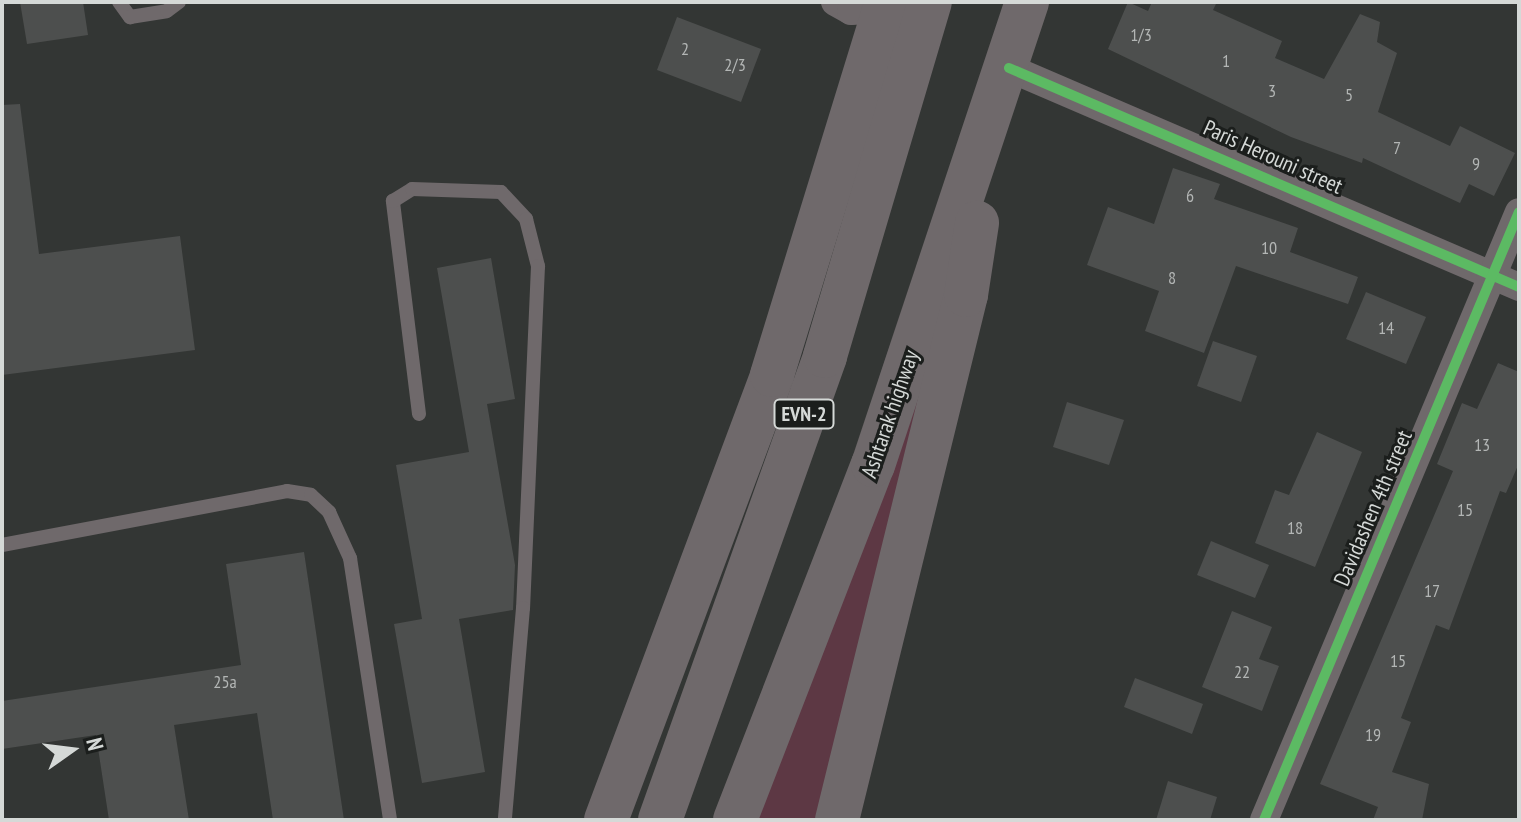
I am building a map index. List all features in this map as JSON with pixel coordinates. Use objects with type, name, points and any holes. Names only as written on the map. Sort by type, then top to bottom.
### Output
[{"type":"main road","name":"EVN-2","points":[[660,820],[825,356],[930,2]]},
{"type":"main road","name":"Ashtarak highway","points":[[735,820],[873,465],[1009,68],[1027,2]]},
{"type":"main road","points":[[606,820],[772,375],[886,6]]},
{"type":"main road","points":[[837,820],[966,295],[994,112]]},
{"type":"street","points":[[835,2],[851,11],[886,6]]},
{"type":"street","name":"Paris Herouni street","points":[[1009,68],[1519,287]]},
{"type":"street","name":"Davidashen 4th street","points":[[1264,820],[1519,212]]},
{"type":"lane","points":[[119,2],[130,17],[167,11],[179,2]]},
{"type":"lane","points":[[419,414],[393,201],[412,189],[501,192],[526,219],[538,266],[523,608],[505,820]]},
{"type":"lane","points":[[2,545],[287,491],[311,495],[329,512],[350,558],[390,820]]},
{"type":"shaded area","points":[[932,364],[821,820],[749,820]]},
{"type":"building","points":[[20,2],[83,2],[88,35],[27,44]]},
{"type":"building","points":[[1128,2],[1148,11],[1152,2],[1217,2],[1213,10],[1282,41],[1275,58],[1324,79],[1360,14],[1380,22],[1377,42],[1397,53],[1378,112],[1450,146],[1460,126],[1515,153],[1494,196],[1469,184],[1460,203],[1363,158],[1362,163],[1291,137],[1108,49]]},
{"type":"building","points":[[677,17],[761,49],[741,102],[657,70]]},
{"type":"building","points":[[20,104],[39,254],[180,236],[195,350],[2,375],[2,105]]},
{"type":"building","points":[[1173,168],[1220,184],[1214,199],[1298,228],[1290,252],[1358,277],[1348,304],[1236,266],[1204,353],[1145,331],[1159,291],[1087,265],[1108,207],[1154,224]]},
{"type":"building","points":[[491,258],[515,399],[487,404],[515,565],[513,610],[459,619],[485,772],[422,783],[394,624],[422,619],[396,465],[469,452],[437,268]]},
{"type":"building","points":[[1366,292],[1426,317],[1406,364],[1346,339]]},
{"type":"building","points":[[1213,341],[1257,356],[1241,402],[1197,386]]},
{"type":"building","points":[[1498,363],[1519,372],[1519,463],[1506,493],[1500,491],[1449,630],[1436,625],[1401,718],[1411,722],[1392,772],[1429,784],[1422,820],[1373,820],[1378,807],[1320,784],[1453,471],[1437,464],[1462,403],[1477,409]]},
{"type":"building","points":[[1067,402],[1124,420],[1109,465],[1053,447]]},
{"type":"building","points":[[1317,432],[1362,452],[1315,567],[1255,543],[1275,490],[1289,495]]},
{"type":"building","points":[[1211,541],[1269,565],[1255,598],[1197,575]]},
{"type":"building","points":[[304,552],[344,820],[273,820],[257,713],[174,725],[189,820],[109,820],[96,735],[2,749],[2,701],[241,665],[226,564]]},
{"type":"building","points":[[1232,611],[1272,627],[1259,659],[1279,666],[1262,711],[1202,687]]},
{"type":"building","points":[[1135,678],[1203,704],[1192,734],[1124,707]]},
{"type":"building","points":[[1168,781],[1217,797],[1210,820],[1156,820]]},
{"type":"cycle path","points":[[1009,68],[1519,287]]},
{"type":"cycle path","points":[[1264,820],[1519,212]]}]
